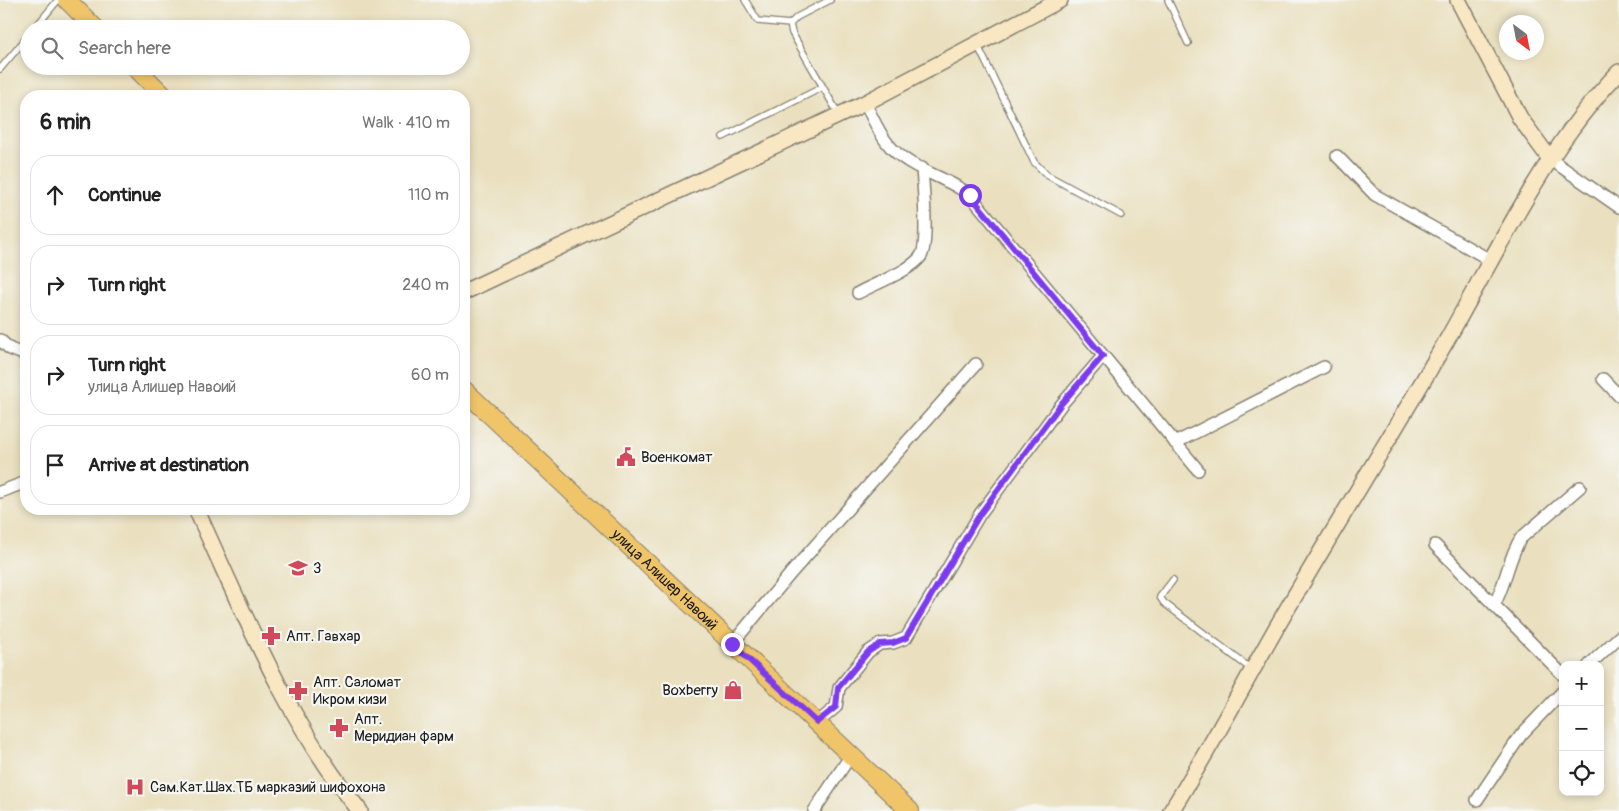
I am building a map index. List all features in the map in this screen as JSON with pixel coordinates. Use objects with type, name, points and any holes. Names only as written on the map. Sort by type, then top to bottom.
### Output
[{"type":"main road","points":[[67,0],[87,20]]},
{"type":"main road","points":[[143,75],[158,90]]},
{"type":"main road","name":"улица Алишер Навоий","points":[[470,396],[910,811]]},
{"type":"street","points":[[470,289],[865,102],[1060,0]]},
{"type":"street","points":[[1458,0],[1520,118],[1550,159],[1619,207]]},
{"type":"street","points":[[1171,811],[1550,159],[1600,91],[1619,72]]},
{"type":"street","points":[[865,102],[888,144],[907,161],[955,183],[970,195],[1198,470]]},
{"type":"street","points":[[1337,156],[1375,195],[1492,261]]},
{"type":"street","points":[[858,292],[911,265],[921,256],[925,242],[922,168]]},
{"type":"street","points":[[0,340],[10,350],[20,353]]},
{"type":"street","points":[[817,722],[836,707],[838,688],[868,652],[880,644],[893,643],[906,638],[980,514],[1061,404],[1103,356]]},
{"type":"street","points":[[732,644],[791,573],[976,364]]},
{"type":"street","points":[[1175,443],[1324,367]]},
{"type":"street","points":[[1602,379],[1619,396]]},
{"type":"street","points":[[0,492],[20,484]]},
{"type":"street","points":[[1494,605],[1502,591],[1515,547],[1521,538],[1580,486]]},
{"type":"street","points":[[199,515],[281,692],[343,791],[360,811]]},
{"type":"street","points":[[1435,545],[1559,671]]},
{"type":"street","points":[[1593,661],[1619,637]]},
{"type":"street","points":[[1477,800],[1521,735],[1559,695]]},
{"type":"street","points":[[814,811],[851,755]]},
{"type":"lane","points":[[41,20],[58,0]]},
{"type":"lane","points":[[745,0],[758,20],[790,24]]},
{"type":"lane","points":[[790,24],[797,17],[830,0]]},
{"type":"lane","points":[[1168,0],[1188,44]]},
{"type":"lane","points":[[790,24],[792,33],[839,114]]},
{"type":"lane","points":[[977,44],[1034,162],[1047,175],[1121,215]]},
{"type":"lane","points":[[0,69],[20,46]]},
{"type":"lane","points":[[723,137],[823,87]]},
{"type":"lane","points":[[1173,580],[1160,598],[1164,604],[1252,670]]},
{"type":"place","name":"Военкомат","points":[[626,457]]},
{"type":"place","name":"3","points":[[298,568]]},
{"type":"place","name":"Апт. Гавхар","points":[[271,636]]},
{"type":"place","name":"Boxberry","points":[[733,690]]},
{"type":"place","name":"Апт. Саломат Икром кизи","points":[[298,691]]},
{"type":"place","name":"Апт. Меридиан фарм","points":[[339,728]]},
{"type":"place","name":"Сам.Кат.Шах.ТБ марказий шифохона","points":[[135,787]]},
{"type":"route","points":[[732,644],[817,722],[836,707],[839,697],[838,688],[868,652],[880,644],[893,643],[906,638],[980,514],[1061,404],[1103,356],[970,195]]}]
